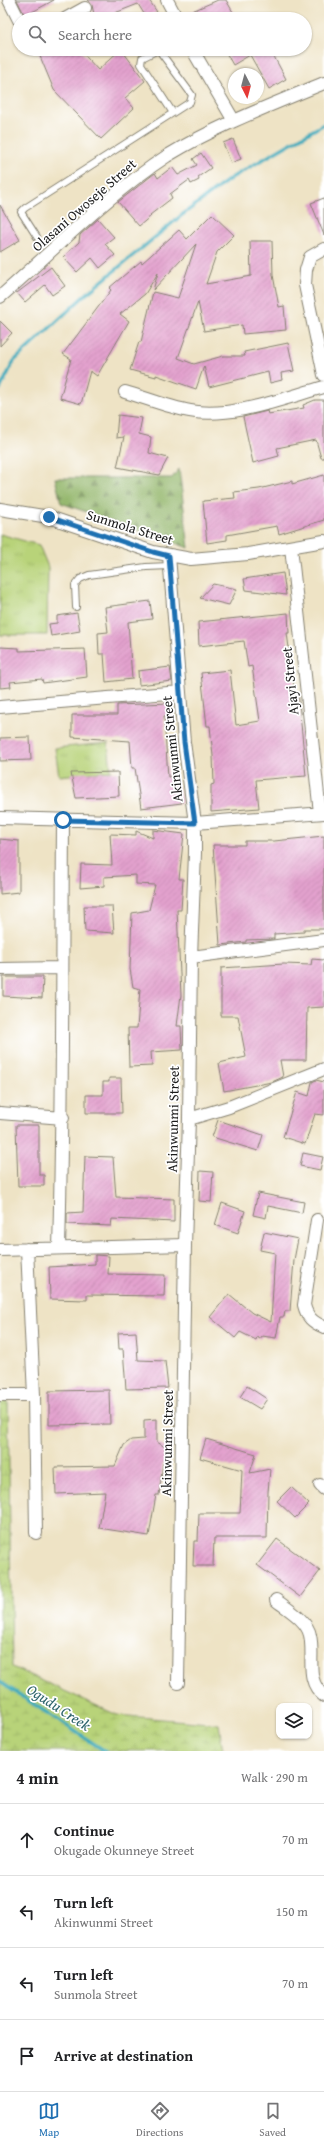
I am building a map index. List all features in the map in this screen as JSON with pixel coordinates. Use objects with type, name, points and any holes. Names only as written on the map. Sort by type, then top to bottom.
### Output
[{"type":"street","points":[[9,0],[15,12]]},
{"type":"street","points":[[167,0],[173,12]]},
{"type":"street","points":[[78,12],[85,8]]},
{"type":"street","points":[[196,56],[234,121]]},
{"type":"street","name":"Olasani Owoseje Street","points":[[0,297],[97,210],[135,179],[168,156],[234,121],[324,83]]},
{"type":"street","points":[[324,249],[310,257],[306,270],[305,285],[324,375]]},
{"type":"street","points":[[125,392],[190,411],[216,413],[268,402],[324,387]]},
{"type":"street","name":"Sunmola Street","points":[[0,509],[49,517],[153,552],[170,561],[212,558],[291,547],[324,540]]},
{"type":"street","name":"Ajayi Street","points":[[291,547],[322,813]]},
{"type":"street","name":"Akinwunmi Street","points":[[170,561],[184,742],[195,823],[185,1246],[178,1683]]},
{"type":"street","points":[[0,707],[180,692]]},
{"type":"street","points":[[0,818],[195,823],[322,813]]},
{"type":"street","points":[[59,1248],[63,1118],[63,820]]},
{"type":"street","points":[[191,957],[324,940]]},
{"type":"street","points":[[0,969],[62,968]]},
{"type":"street","points":[[189,1119],[229,1107],[324,1069]]},
{"type":"street","points":[[0,1113],[63,1118]]},
{"type":"street","points":[[317,1220],[304,1305],[307,1317],[316,1324],[324,1327]]},
{"type":"street","points":[[0,1250],[185,1246]]},
{"type":"street","points":[[27,1249],[34,1395],[36,1533]]},
{"type":"street","points":[[0,1395],[34,1395]]},
{"type":"street","points":[[276,1600],[300,1620],[310,1635],[311,1677],[324,1696]]},
{"type":"lane","points":[[146,56],[142,58],[141,64],[173,113]]},
{"type":"lane","points":[[37,237],[21,212],[25,208],[190,102],[192,95],[163,56]]},
{"type":"lane","points":[[76,607],[75,585],[80,579],[89,575],[146,567],[170,561]]},
{"type":"green space","points":[[179,469],[189,548],[61,503],[55,478],[172,478]]},
{"type":"green space","points":[[0,534],[39,545],[48,567],[47,635],[0,635]]},
{"type":"green space","points":[[108,743],[111,771],[59,776],[55,748]]},
{"type":"green space","points":[[0,1400],[8,1400],[12,1667],[117,1715],[219,1724],[223,1751],[0,1751]]},
{"type":"building","points":[[17,0],[54,0],[32,12],[23,12]]},
{"type":"building","points":[[88,0],[149,0],[157,12],[143,12],[138,4],[118,12],[94,12],[92,5]]},
{"type":"building","points":[[218,0],[226,0],[233,12],[190,12]]},
{"type":"building","points":[[40,56],[85,56],[98,70],[113,56],[126,56],[145,81],[125,98],[134,108],[101,139],[54,90]]},
{"type":"building","points":[[228,56],[248,56],[233,65]]},
{"type":"building","points":[[251,56],[274,56],[286,79],[269,89],[264,80],[264,68],[257,68]]},
{"type":"building","points":[[233,139],[241,159],[231,163],[223,143]]},
{"type":"building","points":[[201,153],[211,168],[198,177],[199,180],[191,184],[189,180],[170,194],[172,198],[150,215],[151,216],[139,226],[118,202],[155,173],[158,178],[172,167],[178,175],[197,165],[193,159]]},
{"type":"building","points":[[324,198],[324,235],[311,203]]},
{"type":"building","points":[[0,205],[20,240],[0,252]]},
{"type":"building","points":[[212,214],[234,235],[217,252],[206,284],[251,276],[250,241],[272,241],[273,275],[279,307],[284,306],[286,330],[243,334],[242,325],[204,331],[198,302],[178,358],[194,364],[223,356],[245,356],[244,352],[288,343],[294,371],[281,373],[282,380],[270,383],[268,372],[209,387],[204,366],[196,389],[156,375],[156,377],[130,370],[139,342],[141,342],[153,292],[178,298],[196,244],[153,290],[158,273],[145,294],[120,314],[129,321],[97,376],[90,371],[81,404],[60,398],[71,359],[63,354],[111,290],[109,288],[141,261],[142,263],[179,230],[187,239]]},
{"type":"building","points":[[98,219],[114,237],[105,244],[115,255],[100,268],[92,258],[77,272],[63,257],[79,242],[80,235]]},
{"type":"building","points":[[51,267],[65,286],[52,295],[45,285],[25,302],[17,293]]},
{"type":"building","points":[[0,321],[12,333],[0,346]]},
{"type":"building","points":[[315,400],[324,400],[324,458],[321,458],[316,440],[277,448],[279,456],[253,463],[243,417],[267,411],[268,414],[304,408],[303,405]]},
{"type":"building","points":[[118,415],[142,418],[139,434],[151,437],[149,453],[168,458],[159,475],[117,467],[124,437],[116,438]]},
{"type":"building","points":[[324,475],[324,520],[279,534],[277,526],[227,535],[227,540],[207,543],[203,501],[235,498],[234,492],[259,489],[292,481],[292,484]]},
{"type":"building","points":[[283,573],[286,595],[246,590],[244,579]]},
{"type":"building","points":[[213,584],[237,589],[229,605],[200,598]]},
{"type":"building","points":[[150,601],[152,619],[128,622],[132,679],[106,682],[104,654],[99,654],[98,633],[108,632],[105,607]]},
{"type":"building","points":[[77,613],[80,631],[51,636],[49,624],[57,623],[57,616]]},
{"type":"building","points":[[288,613],[289,633],[287,633],[295,693],[298,692],[306,776],[256,780],[259,808],[211,812],[211,785],[214,784],[213,756],[210,726],[207,726],[201,673],[230,670],[236,725],[260,721],[252,666],[248,667],[244,641],[199,646],[198,622]]},
{"type":"building","points":[[0,647],[19,648],[19,651],[85,649],[87,677],[43,683],[42,679],[10,682],[11,687],[0,688]]},
{"type":"building","points":[[170,667],[172,681],[139,685],[138,671]]},
{"type":"building","points":[[170,703],[170,713],[164,716],[168,777],[175,776],[182,803],[141,808],[135,768],[132,768],[130,741],[72,737],[72,715],[117,715],[117,705]]},
{"type":"building","points":[[30,737],[31,760],[0,761],[0,738]]},
{"type":"building","points":[[118,772],[119,796],[76,798],[71,773]]},
{"type":"building","points":[[153,830],[184,834],[179,879],[183,879],[181,910],[177,910],[181,995],[177,1026],[181,1026],[182,1050],[151,1052],[152,1066],[129,1067],[128,1028],[137,1028],[140,989],[133,987],[130,969],[132,913],[149,910],[155,885],[136,884],[136,875],[104,877],[104,886],[80,888],[81,864],[112,865],[110,834],[136,835],[136,831],[153,838]]},
{"type":"building","points":[[324,836],[324,929],[304,929],[304,932],[274,934],[274,939],[246,940],[246,942],[220,945],[213,845],[245,845],[245,841],[274,841]]},
{"type":"building","points":[[0,839],[19,841],[19,892],[0,894]]},
{"type":"building","points":[[84,906],[112,906],[114,933],[85,931]]},
{"type":"building","points":[[312,959],[324,960],[324,1007],[307,1008],[306,1060],[280,1060],[283,1077],[272,1082],[224,1091],[219,1063],[246,1057],[238,1016],[221,1016],[221,968],[284,964],[311,965]]},
{"type":"building","points":[[3,977],[43,977],[42,998],[3,996]]},
{"type":"building","points":[[109,1078],[121,1078],[122,1113],[86,1113],[86,1095],[103,1095],[103,1082],[109,1082]]},
{"type":"building","points":[[316,1080],[324,1082],[324,1115],[315,1114],[305,1144],[283,1137],[297,1092],[309,1096],[312,1082]]},
{"type":"building","points":[[218,1120],[263,1135],[258,1151],[212,1137]]},
{"type":"building","points":[[16,1125],[39,1125],[39,1175],[44,1175],[44,1186],[18,1186]]},
{"type":"building","points":[[303,1153],[323,1157],[320,1170],[300,1166]]},
{"type":"building","points":[[85,1156],[113,1157],[116,1197],[174,1199],[174,1222],[112,1219],[111,1226],[67,1224],[67,1213],[83,1212]]},
{"type":"building","points":[[200,1171],[213,1172],[211,1202],[199,1201]]},
{"type":"building","points":[[258,1193],[304,1202],[302,1213],[268,1206],[266,1218],[253,1215]]},
{"type":"building","points":[[222,1203],[245,1211],[238,1233],[215,1225]]},
{"type":"building","points":[[264,1232],[298,1239],[294,1260],[290,1311],[285,1311],[284,1317],[280,1317],[276,1338],[262,1336],[260,1339],[257,1337],[256,1340],[240,1332],[235,1338],[210,1317],[229,1294],[252,1313],[271,1322],[275,1253],[260,1250]]},
{"type":"building","points":[[95,1255],[109,1256],[108,1274],[165,1275],[164,1296],[87,1295],[87,1300],[50,1299],[49,1267],[95,1264]]},
{"type":"building","points":[[136,1332],[138,1360],[165,1361],[168,1388],[126,1389],[123,1349],[119,1349],[118,1333]]},
{"type":"building","points":[[247,1386],[267,1399],[260,1409],[240,1397]]},
{"type":"building","points":[[109,1390],[110,1424],[49,1425],[49,1391]]},
{"type":"building","points":[[157,1419],[157,1442],[165,1447],[166,1463],[163,1463],[159,1495],[156,1495],[149,1536],[99,1528],[105,1492],[56,1494],[55,1467],[115,1466],[124,1445],[131,1440],[144,1439],[144,1420]]},
{"type":"building","points":[[206,1439],[256,1454],[250,1473],[270,1469],[267,1538],[214,1538],[213,1566],[193,1566],[194,1541],[198,1541],[199,1513],[240,1513],[242,1470],[200,1458]]},
{"type":"building","points":[[291,1487],[309,1504],[295,1518],[277,1501]]},
{"type":"building","points":[[277,1539],[320,1571],[300,1597],[257,1565]]},
{"type":"waterway","points":[[0,389],[14,361],[84,296],[182,215],[231,178],[324,124]]},
{"type":"waterway","name":"Ogudu Creek","points":[[0,1682],[105,1751]]},
{"type":"route","points":[[49,517],[169,556],[184,742],[195,823],[178,821],[63,820]]}]
